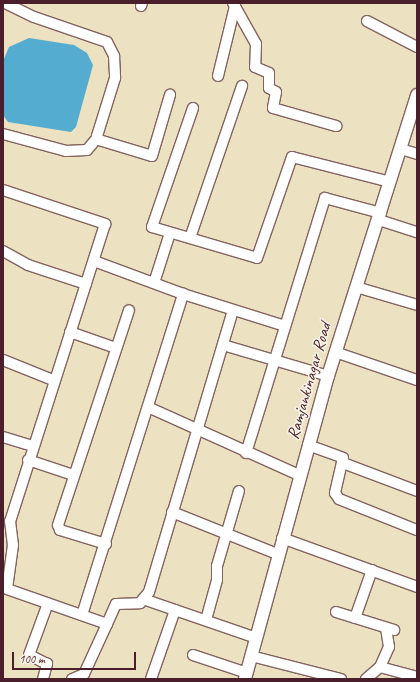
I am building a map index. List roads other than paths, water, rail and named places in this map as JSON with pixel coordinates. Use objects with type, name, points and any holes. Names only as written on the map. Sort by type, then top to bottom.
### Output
[{"type":"street","points":[[3,134],[66,151],[87,150],[97,138],[115,78],[111,48],[104,39],[34,17],[5,3]]},
{"type":"street","points":[[218,76],[234,4]]},
{"type":"street","points":[[234,4],[256,44],[255,67],[269,73],[269,88],[276,92],[273,108],[336,126]]},
{"type":"street","points":[[367,21],[417,47]]},
{"type":"street","points":[[190,238],[242,86]]},
{"type":"street","points":[[97,138],[152,156],[170,95]]},
{"type":"street","name":"Ramjankinagar Road","points":[[246,676],[277,554],[335,352],[380,216],[417,95]]},
{"type":"street","points":[[193,108],[151,224],[170,233],[260,257],[292,157],[390,182]]},
{"type":"street","points":[[401,149],[417,154]]},
{"type":"street","points":[[3,190],[105,224],[94,261],[53,380],[33,446],[6,519],[13,551],[5,588],[107,624]]},
{"type":"street","points":[[246,453],[273,361],[325,198],[380,216],[417,232]]},
{"type":"street","points":[[154,283],[170,233]]},
{"type":"street","points":[[3,251],[28,265],[86,284]]},
{"type":"street","points":[[94,261],[183,294],[284,326]]},
{"type":"street","points":[[356,287],[417,305]]},
{"type":"street","points":[[82,615],[150,408],[183,294]]},
{"type":"street","points":[[106,544],[58,528],[73,475],[129,310]]},
{"type":"street","points":[[72,679],[84,674],[116,604],[140,602],[149,592],[233,311]]},
{"type":"street","points":[[70,332],[116,348]]},
{"type":"street","points":[[223,345],[328,376]]},
{"type":"street","points":[[335,352],[417,380]]},
{"type":"street","points":[[3,360],[53,380]]},
{"type":"street","points":[[150,408],[246,453],[299,475]]},
{"type":"street","points":[[3,437],[33,446]]},
{"type":"street","points":[[308,445],[340,455],[343,463],[335,493],[339,499],[417,530]]},
{"type":"street","points":[[28,460],[73,475]]},
{"type":"street","points":[[343,463],[417,491]]},
{"type":"street","points":[[206,620],[239,491]]},
{"type":"street","points":[[172,512],[277,554]]},
{"type":"street","points":[[282,538],[417,587]]},
{"type":"street","points":[[355,618],[372,570]]},
{"type":"street","points":[[143,599],[256,638]]},
{"type":"street","points":[[43,679],[47,664],[29,655],[48,603]]},
{"type":"street","points":[[151,679],[175,610]]},
{"type":"street","points":[[336,612],[390,629],[389,647],[380,667],[366,679]]},
{"type":"street","points":[[193,654],[246,676]]},
{"type":"street","points":[[251,656],[306,675],[341,679]]},
{"type":"street","points":[[380,667],[417,677]]},
{"type":"water","points":[[29,38],[74,45],[87,53],[93,65],[76,127],[71,132],[8,122],[3,115],[3,61],[9,47]]}]
